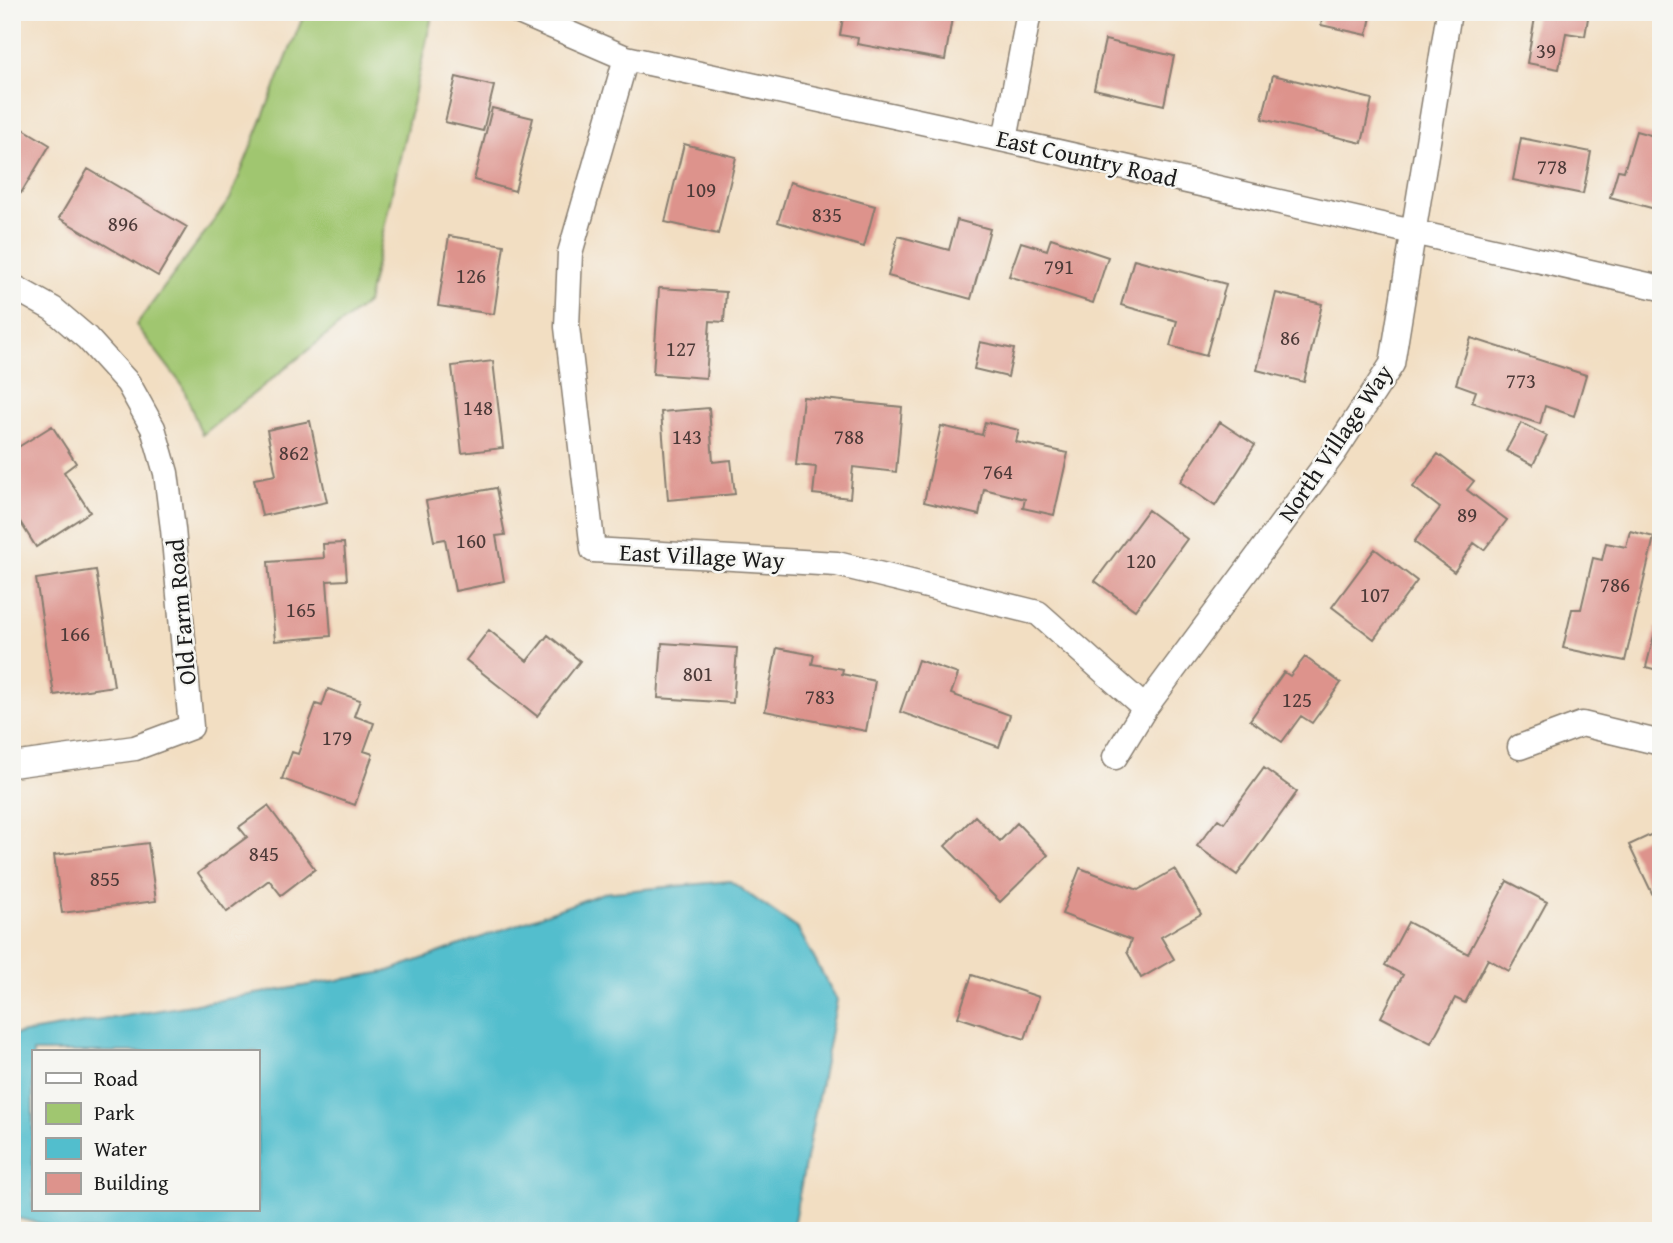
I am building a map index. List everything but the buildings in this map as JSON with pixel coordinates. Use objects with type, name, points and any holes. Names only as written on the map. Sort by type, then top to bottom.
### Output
[{"type":"street","name":"East Country Road","points":[[519,12],[626,58],[1005,140],[1661,288]]},
{"type":"street","points":[[1005,140],[1029,12]]},
{"type":"street","name":"North Village Way","points":[[1115,757],[1145,708],[1334,453],[1392,364],[1449,12]]},
{"type":"street","name":"East Village Way","points":[[626,58],[570,253],[566,327],[593,550],[837,564],[1038,613],[1145,708]]},
{"type":"street","name":"Old Farm Road","points":[[12,286],[54,309],[87,338],[128,383],[153,428],[166,473],[191,727],[135,748],[12,765]]},
{"type":"street","points":[[1520,747],[1582,724],[1661,743]]},
{"type":"green space","points":[[305,12],[433,12],[367,303],[202,435],[182,385],[136,325],[230,199]]},
{"type":"water","points":[[730,881],[798,929],[837,1000],[792,1231],[59,1231],[43,1224],[12,1217],[12,1035],[386,972],[603,893]]}]
